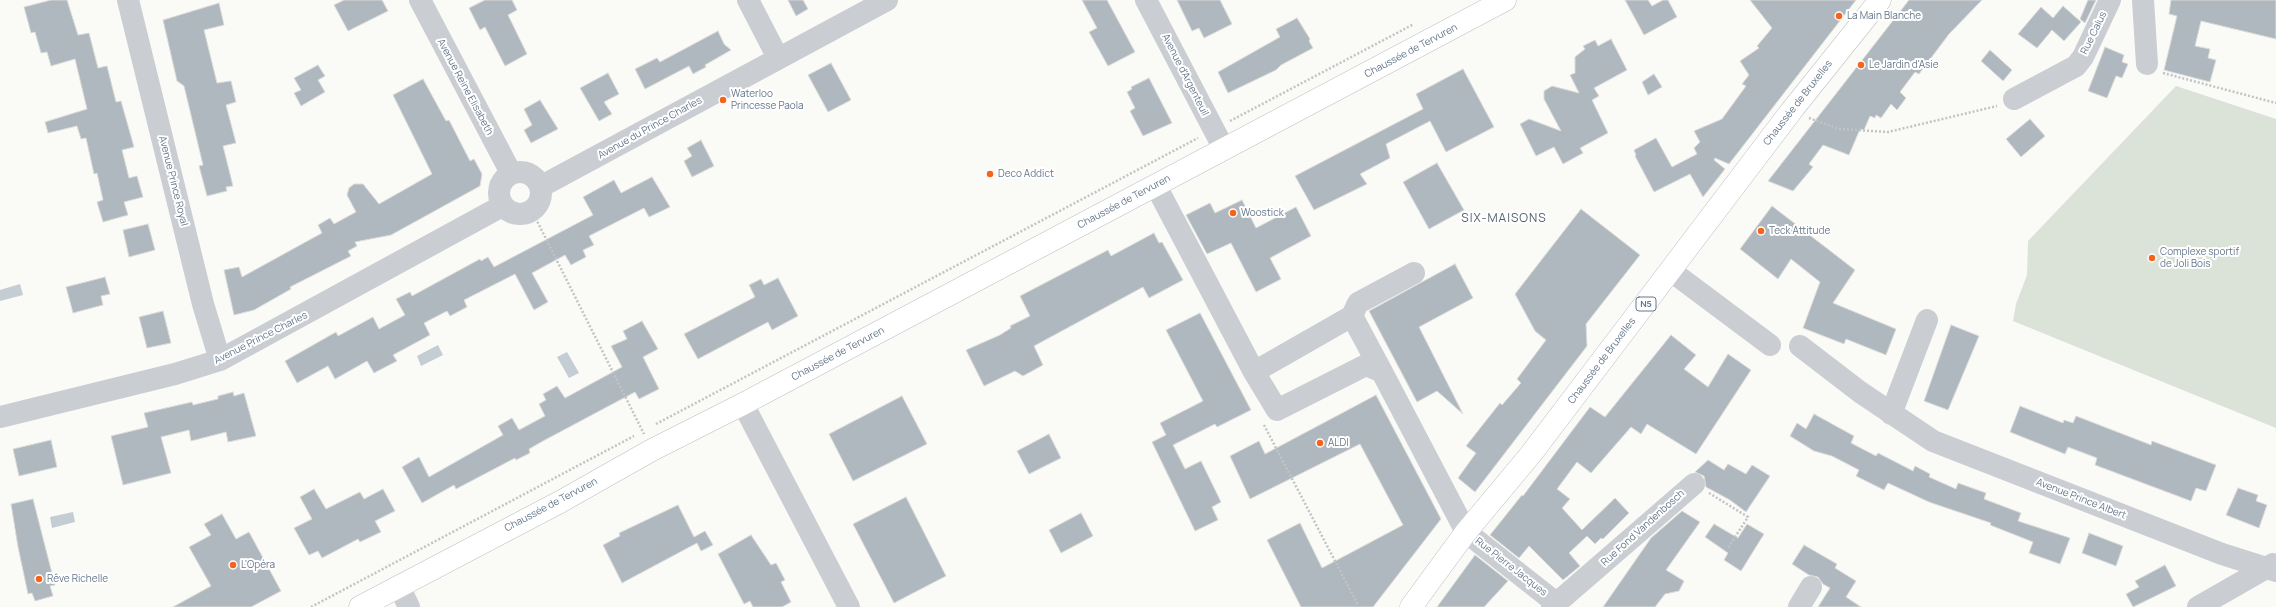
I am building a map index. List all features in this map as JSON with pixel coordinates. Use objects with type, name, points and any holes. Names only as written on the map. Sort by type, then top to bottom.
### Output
[{"type":"main road","name":"Chaussée de Tervuren","points":[[360,607],[560,502],[647,440],[743,404],[1505,0]]},
{"type":"main road","name":"Chaussée de Bruxelles","points":[[1411,607],[1466,532],[1531,454],[1792,110],[1880,0]]},
{"type":"street","name":"Avenue Prince Royal","points":[[128,0],[203,304],[220,360]]},
{"type":"street","name":"Avenue Reine Elisabeth","points":[[420,0],[511,174]]},
{"type":"street","points":[[748,0],[778,58]]},
{"type":"street","name":"Avenue du Prince Charles","points":[[540,187],[887,0]]},
{"type":"street","name":"Avenue d'Argenteuil","points":[[1146,0],[1224,149]]},
{"type":"street","name":"Rue Calus","points":[[2014,98],[2076,66],[2083,57],[2110,0]]},
{"type":"street","points":[[2143,0],[2147,64]]},
{"type":"street","points":[[524,172],[531,175],[540,187],[540,200],[532,211],[518,214],[502,206],[498,190],[504,178],[511,174],[524,172]]},
{"type":"street","points":[[1156,186],[1254,372],[1277,410],[1366,365],[1382,372]]},
{"type":"street","name":"Avenue Prince Charles","points":[[0,417],[176,374],[220,360],[502,206]]},
{"type":"street","points":[[1671,271],[1770,345]]},
{"type":"street","points":[[1254,372],[1352,316],[1358,303],[1414,273]]},
{"type":"street","points":[[1352,316],[1466,532]]},
{"type":"street","points":[[1891,414],[1927,320]]},
{"type":"street","name":"Avenue Prince Albert","points":[[1800,346],[1891,414],[1934,441],[2222,554],[2273,567]]},
{"type":"street","points":[[743,404],[849,607]]},
{"type":"street","name":"Rue Fond Vandenbosch","points":[[1554,605],[1694,484]]},
{"type":"street","name":"Rue Pierre Jacques","points":[[1466,532],[1554,605]]},
{"type":"street","points":[[2198,607],[2273,567]]},
{"type":"street","points":[[399,586],[409,607]]},
{"type":"street","points":[[1799,607],[1811,587]]},
{"type":"path","points":[[311,607],[647,440],[1213,130],[1418,22]]},
{"type":"path","points":[[2147,64],[2166,74],[2276,103]]},
{"type":"path","points":[[1792,110],[1817,122],[1839,129],[1888,132],[1959,117],[1995,107],[2014,98]]},
{"type":"path","points":[[532,211],[647,440]]},
{"type":"path","points":[[1263,424],[1359,607]]},
{"type":"path","name":"Rue Fond Vandenbosch","points":[[1694,484],[1748,517],[1728,548]]},
{"type":"shaded area","name":"Complexe sportif de Joli Bois","points":[[2176,86],[2276,119],[2276,428],[2013,321],[2016,304],[2027,275],[2028,241]]},
{"type":"shaded area","points":[[20,284],[23,295],[0,301],[0,290]]},
{"type":"shaded area","points":[[438,345],[443,355],[421,366],[417,356]]},
{"type":"shaded area","points":[[567,352],[579,373],[569,378],[557,357]]},
{"type":"shaded area","points":[[73,512],[75,522],[52,528],[50,517]]},
{"type":"building","points":[[51,0],[67,0],[78,35],[89,33],[98,68],[107,66],[116,102],[121,101],[134,147],[122,150],[129,178],[137,176],[143,197],[124,202],[128,215],[103,222],[97,202],[103,200],[97,173],[94,174],[86,138],[81,139],[77,126],[48,133],[45,122],[87,109],[75,59],[51,66],[47,52],[41,53],[35,32],[31,33],[24,7]]},
{"type":"building","points":[[344,0],[382,0],[388,11],[348,31],[334,5]]},
{"type":"building","points":[[485,0],[512,0],[517,10],[508,15],[527,54],[505,66],[485,27],[480,30],[469,8]]},
{"type":"building","points":[[788,0],[803,0],[808,9],[796,16]]},
{"type":"building","points":[[1082,0],[1107,0],[1135,52],[1108,66],[1089,32],[1097,28]]},
{"type":"building","points":[[1177,0],[1220,0],[1232,24],[1204,38],[1199,28],[1192,31]]},
{"type":"building","points":[[1625,0],[1648,0],[1652,6],[1663,0],[1668,0],[1677,17],[1644,35]]},
{"type":"building","points":[[1750,0],[1856,0],[1729,164],[1715,158],[1714,160],[1725,169],[1703,197],[1690,174],[1654,192],[1635,156],[1634,150],[1656,138],[1672,167],[1697,154],[1694,148],[1700,142],[1694,131],[1722,119],[1746,86],[1742,84],[1749,75],[1740,61],[1759,48],[1757,46],[1772,28]]},
{"type":"building","points":[[1909,0],[1982,0],[1949,34],[1919,74],[1915,72],[1900,92],[1906,98],[1897,110],[1891,104],[1881,118],[1876,115],[1875,118],[1870,116],[1864,130],[1860,129],[1849,155],[1823,145],[1809,164],[1813,167],[1793,191],[1768,181]]},
{"type":"building","points":[[2088,0],[2096,0],[2085,23],[2080,19]]},
{"type":"building","points":[[2171,0],[2276,0],[2276,39],[2201,21],[2195,46],[2210,49],[2208,58],[2216,60],[2210,82],[2164,70],[2177,16],[2169,14]]},
{"type":"building","points":[[219,3],[224,25],[204,30],[217,83],[231,81],[236,102],[226,105],[236,143],[223,146],[233,186],[226,187],[227,191],[207,196],[199,166],[203,165],[184,86],[177,81],[163,20]]},
{"type":"building","points":[[2063,6],[2081,22],[2064,41],[2052,30],[2037,48],[2018,34],[2041,7],[2053,18]]},
{"type":"building","points":[[1297,18],[1310,39],[1309,41],[1313,48],[1281,65],[1276,70],[1228,93],[1218,72],[1280,37],[1276,29]]},
{"type":"building","points":[[718,31],[724,44],[731,50],[705,65],[706,67],[693,74],[689,66],[645,89],[635,69],[657,58],[660,62]]},
{"type":"building","points":[[1611,39],[1627,70],[1594,88],[1599,96],[1592,100],[1608,133],[1580,148],[1583,153],[1563,164],[1554,147],[1536,156],[1520,124],[1529,119],[1561,131],[1544,99],[1544,91],[1552,86],[1579,93],[1570,75],[1575,73],[1575,57],[1585,49],[1583,46],[1595,40],[1598,46]]},
{"type":"building","points":[[2105,47],[2124,55],[2122,62],[2128,64],[2122,78],[2116,76],[2107,98],[2088,91]]},
{"type":"building","points":[[1990,50],[2012,70],[2003,81],[1981,61]]},
{"type":"building","points":[[831,63],[851,100],[828,112],[808,75]]},
{"type":"building","points":[[318,65],[325,76],[318,80],[325,92],[301,106],[294,93],[301,90],[294,78]]},
{"type":"building","points":[[1463,69],[1494,127],[1446,152],[1430,121],[1386,144],[1390,158],[1360,174],[1367,184],[1314,210],[1295,176],[1423,109],[1416,94]]},
{"type":"building","points":[[608,73],[619,94],[604,102],[612,114],[599,121],[580,88]]},
{"type":"building","points":[[1654,74],[1662,87],[1648,95],[1642,82]]},
{"type":"building","points":[[1149,78],[1172,123],[1143,136],[1130,111],[1135,108],[1127,92],[1132,89],[1131,87]]},
{"type":"building","points":[[423,79],[446,121],[449,120],[470,161],[474,159],[482,174],[480,186],[391,235],[355,242],[357,246],[348,251],[351,256],[290,287],[291,289],[254,310],[234,315],[224,270],[239,267],[242,277],[322,233],[318,225],[330,218],[334,224],[356,212],[347,195],[349,188],[354,184],[363,184],[379,204],[432,174],[393,95]]},
{"type":"building","points":[[540,100],[558,129],[531,143],[524,130],[532,125],[524,109]]},
{"type":"building","points":[[2030,119],[2045,136],[2021,157],[2006,139]]},
{"type":"building","points":[[701,140],[714,166],[692,177],[684,161],[692,156],[687,148]]},
{"type":"building","points":[[1437,163],[1464,210],[1429,229],[1403,182]]},
{"type":"building","points":[[652,177],[670,207],[649,217],[644,208],[589,236],[594,245],[583,250],[586,257],[571,265],[565,255],[532,273],[548,302],[534,310],[515,274],[464,300],[467,307],[450,316],[447,311],[424,323],[430,335],[393,355],[397,361],[374,373],[367,361],[335,379],[328,366],[297,383],[285,361],[336,332],[338,336],[373,317],[379,329],[405,315],[396,299],[410,292],[412,296],[480,259],[481,261],[488,257],[494,267],[593,215],[583,197],[614,180],[621,193]]},
{"type":"building","points":[[1242,200],[1256,228],[1296,207],[1311,236],[1270,258],[1281,279],[1256,292],[1231,243],[1207,254],[1186,215],[1210,203],[1215,213]]},
{"type":"building","points":[[1772,206],[1855,270],[1833,303],[1896,329],[1886,355],[1846,339],[1844,344],[1803,328],[1820,282],[1791,259],[1778,279],[1740,249]]},
{"type":"building","points":[[1581,209],[1640,255],[1586,324],[1587,346],[1475,492],[1458,478],[1476,453],[1466,446],[1500,403],[1502,405],[1521,383],[1517,379],[1546,340],[1535,331],[1515,294]]},
{"type":"building","points":[[148,224],[155,250],[129,257],[123,230]]},
{"type":"building","points":[[1154,233],[1159,243],[1162,242],[1183,280],[1149,298],[1143,287],[1034,346],[1043,365],[1023,376],[1015,371],[984,386],[966,350],[1000,335],[1011,328],[1010,326],[1030,316],[1020,296],[1108,250],[1111,256]]},
{"type":"building","points":[[1455,264],[1473,298],[1419,327],[1463,414],[1437,391],[1417,402],[1369,311]]},
{"type":"building","points":[[105,277],[110,294],[101,296],[103,305],[73,313],[66,287]]},
{"type":"building","points":[[778,278],[798,316],[772,330],[768,322],[698,359],[684,334],[755,297],[749,285],[761,279],[764,285]]},
{"type":"building","points":[[163,311],[171,343],[147,348],[139,317]]},
{"type":"building","points":[[1200,313],[1251,410],[1217,427],[1215,424],[1173,445],[1185,469],[1201,461],[1221,502],[1212,507],[1218,520],[1195,531],[1152,442],[1166,435],[1160,423],[1203,401],[1166,330]]},
{"type":"building","points":[[642,321],[658,349],[643,357],[659,389],[639,399],[635,392],[529,449],[530,453],[516,460],[515,458],[456,489],[454,485],[422,503],[402,467],[419,457],[429,477],[503,435],[498,426],[512,418],[519,430],[545,416],[539,404],[546,400],[543,394],[557,386],[565,398],[622,367],[611,346],[627,339],[623,331]]},
{"type":"building","points":[[1951,325],[1979,336],[1948,410],[1924,401]]},
{"type":"building","points":[[1671,335],[1696,355],[1684,369],[1708,387],[1728,354],[1751,370],[1696,454],[1647,424],[1641,434],[1631,427],[1591,473],[1577,462],[1557,489],[1570,499],[1562,508],[1582,530],[1615,498],[1629,513],[1603,539],[1601,538],[1595,544],[1587,536],[1569,553],[1580,566],[1563,580],[1529,546],[1519,558],[1490,535],[1522,495],[1523,496],[1590,407],[1605,417]]},
{"type":"building","points":[[233,392],[234,396],[244,393],[256,436],[228,442],[226,432],[191,441],[189,430],[161,437],[171,473],[123,485],[111,436],[148,427],[144,413],[192,402],[193,405],[218,399],[218,396]]},
{"type":"building","points":[[1376,395],[1441,519],[1373,607],[1301,607],[1267,540],[1300,523],[1322,568],[1403,525],[1360,444],[1250,499],[1230,456],[1259,441],[1265,454]]},
{"type":"building","points":[[902,396],[927,444],[853,481],[829,434]]},
{"type":"building","points":[[2020,406],[2063,423],[2064,420],[2073,423],[2076,416],[2151,445],[2152,441],[2216,465],[2206,491],[2196,488],[2191,501],[2095,465],[2097,458],[2068,447],[2065,454],[2010,432]]},
{"type":"building","points":[[1814,414],[1854,436],[1851,443],[1876,456],[1878,453],[1913,471],[1915,466],[1930,474],[1929,477],[1956,489],[1958,483],[1986,493],[1984,499],[2021,513],[2018,521],[2070,538],[2060,564],[2029,553],[2033,542],[1990,525],[1991,523],[1929,502],[1888,483],[1884,490],[1856,476],[1859,470],[1832,456],[1814,451],[1790,436],[1797,423],[1806,429]]},
{"type":"building","points":[[1049,434],[1061,458],[1029,474],[1017,451]]},
{"type":"building","points":[[51,440],[57,467],[19,476],[13,449]]},
{"type":"building","points":[[1708,460],[1724,470],[1728,464],[1746,474],[1752,465],[1770,476],[1746,512],[1730,500],[1706,487],[1704,476],[1695,472]]},
{"type":"building","points":[[2238,488],[2258,495],[2256,501],[2267,505],[2259,528],[2226,515]]},
{"type":"building","points":[[314,489],[326,509],[360,492],[364,499],[383,489],[395,511],[375,521],[381,532],[360,542],[358,539],[322,558],[318,551],[309,555],[294,528],[312,519],[300,497]]},
{"type":"building","points":[[906,497],[946,576],[894,603],[853,524]]},
{"type":"building","points":[[33,499],[55,585],[50,586],[53,596],[35,601],[32,593],[28,594],[11,504]]},
{"type":"building","points":[[678,505],[694,537],[705,531],[713,545],[701,551],[697,543],[622,583],[603,545],[620,536],[619,533]]},
{"type":"building","points":[[1682,511],[1700,522],[1666,570],[1684,581],[1679,591],[1665,594],[1655,607],[1603,607],[1651,538]]},
{"type":"building","points":[[1081,513],[1093,536],[1061,553],[1049,530]]},
{"type":"building","name":"L'Opéra","points":[[222,514],[236,539],[249,532],[281,591],[251,607],[173,607],[211,586],[189,547],[211,535],[204,524]]},
{"type":"building","points":[[1714,524],[1738,538],[1747,524],[1764,534],[1741,571],[1724,560],[1728,553],[1705,537]]},
{"type":"building","points":[[2089,533],[2123,546],[2116,566],[2082,553]]},
{"type":"building","points":[[751,535],[771,565],[776,563],[785,580],[781,582],[791,602],[782,607],[753,607],[750,601],[744,604],[718,554]]},
{"type":"building","points":[[1804,545],[1837,564],[1835,568],[1856,581],[1846,597],[1861,607],[1818,607],[1830,588],[1823,584],[1818,577],[1809,575],[1792,564]]},
{"type":"building","points":[[1475,555],[1508,581],[1484,607],[1437,607]]},
{"type":"building","points":[[2165,565],[2176,586],[2133,607],[2126,594],[2139,587],[2135,581]]},
{"type":"place","name":"La Main Blanche","points":[[1839,16]]},
{"type":"place","name":"Le Jardin d'Asie","points":[[1861,65]]},
{"type":"place","name":"Waterloo Princesse Paola","points":[[723,100]]},
{"type":"place","name":"Deco Addict","points":[[990,174]]},
{"type":"place","name":"Woostick","points":[[1233,213]]},
{"type":"place","name":"Teck Attitude","points":[[1761,231]]},
{"type":"place","name":"Complexe sportif de Joli Bois","points":[[2152,258]]},
{"type":"place","name":"ALDI","points":[[1320,443]]},
{"type":"place","name":"L'Opéra","points":[[233,565]]},
{"type":"place","name":"Rêve Richelle","points":[[39,579]]},
{"type":"district","name":"SIX-MAISONS","points":[[1504,219]]}]
